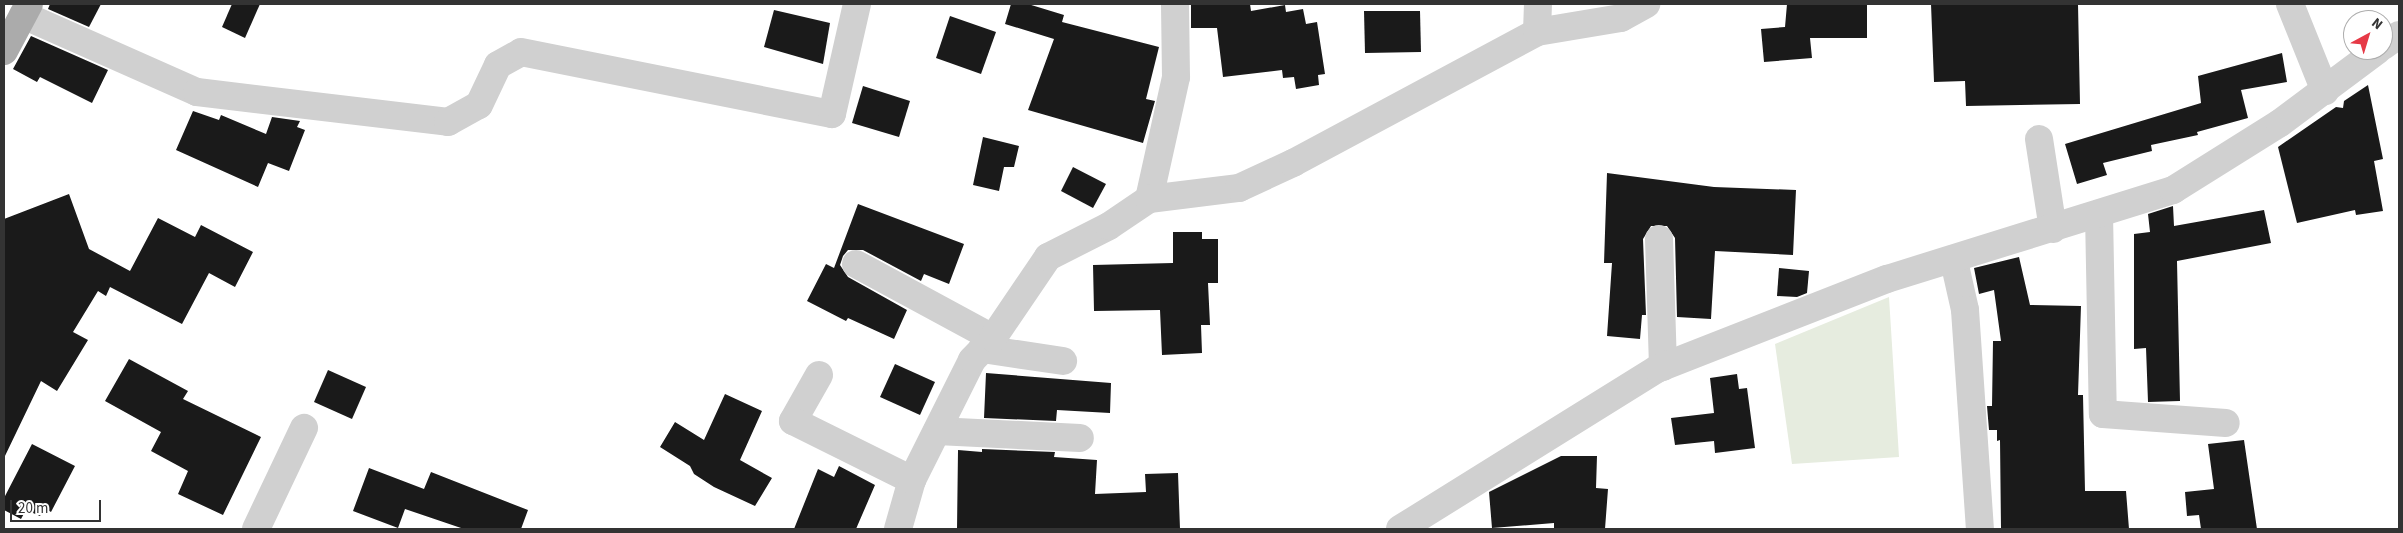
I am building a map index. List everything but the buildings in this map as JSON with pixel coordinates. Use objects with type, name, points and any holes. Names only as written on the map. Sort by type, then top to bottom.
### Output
[{"type":"main road","points":[[4,51],[26,9]]},
{"type":"street","points":[[26,9],[197,92],[448,122],[478,105],[498,65],[521,52],[832,114],[857,4]]},
{"type":"street","points":[[1149,199],[1176,77],[1175,4]]},
{"type":"street","points":[[1537,32],[1538,4]]},
{"type":"street","points":[[898,529],[912,480],[972,360],[988,344],[1048,257],[1109,226],[1149,199],[1238,188],[1293,163],[1537,32],[1621,18],[1646,4]]},
{"type":"street","points":[[2290,4],[2325,91]]},
{"type":"street","points":[[1411,526],[1663,367],[1887,279],[1954,261],[2173,190],[2325,91],[2365,60]]},
{"type":"street","points":[[2039,139],[2053,229]]},
{"type":"street","points":[[2099,214],[2103,414],[2226,423]]},
{"type":"street","points":[[1659,239],[1663,367]]},
{"type":"street","points":[[1954,261],[1965,310],[1980,529]]},
{"type":"street","points":[[856,264],[988,344],[1063,361]]},
{"type":"street","points":[[819,376],[793,422],[912,480]]},
{"type":"street","points":[[256,529],[304,428]]},
{"type":"street","points":[[937,431],[1080,438]]},
{"type":"shaded area","points":[[1889,297],[1899,457],[1792,464],[1775,344]]}]
